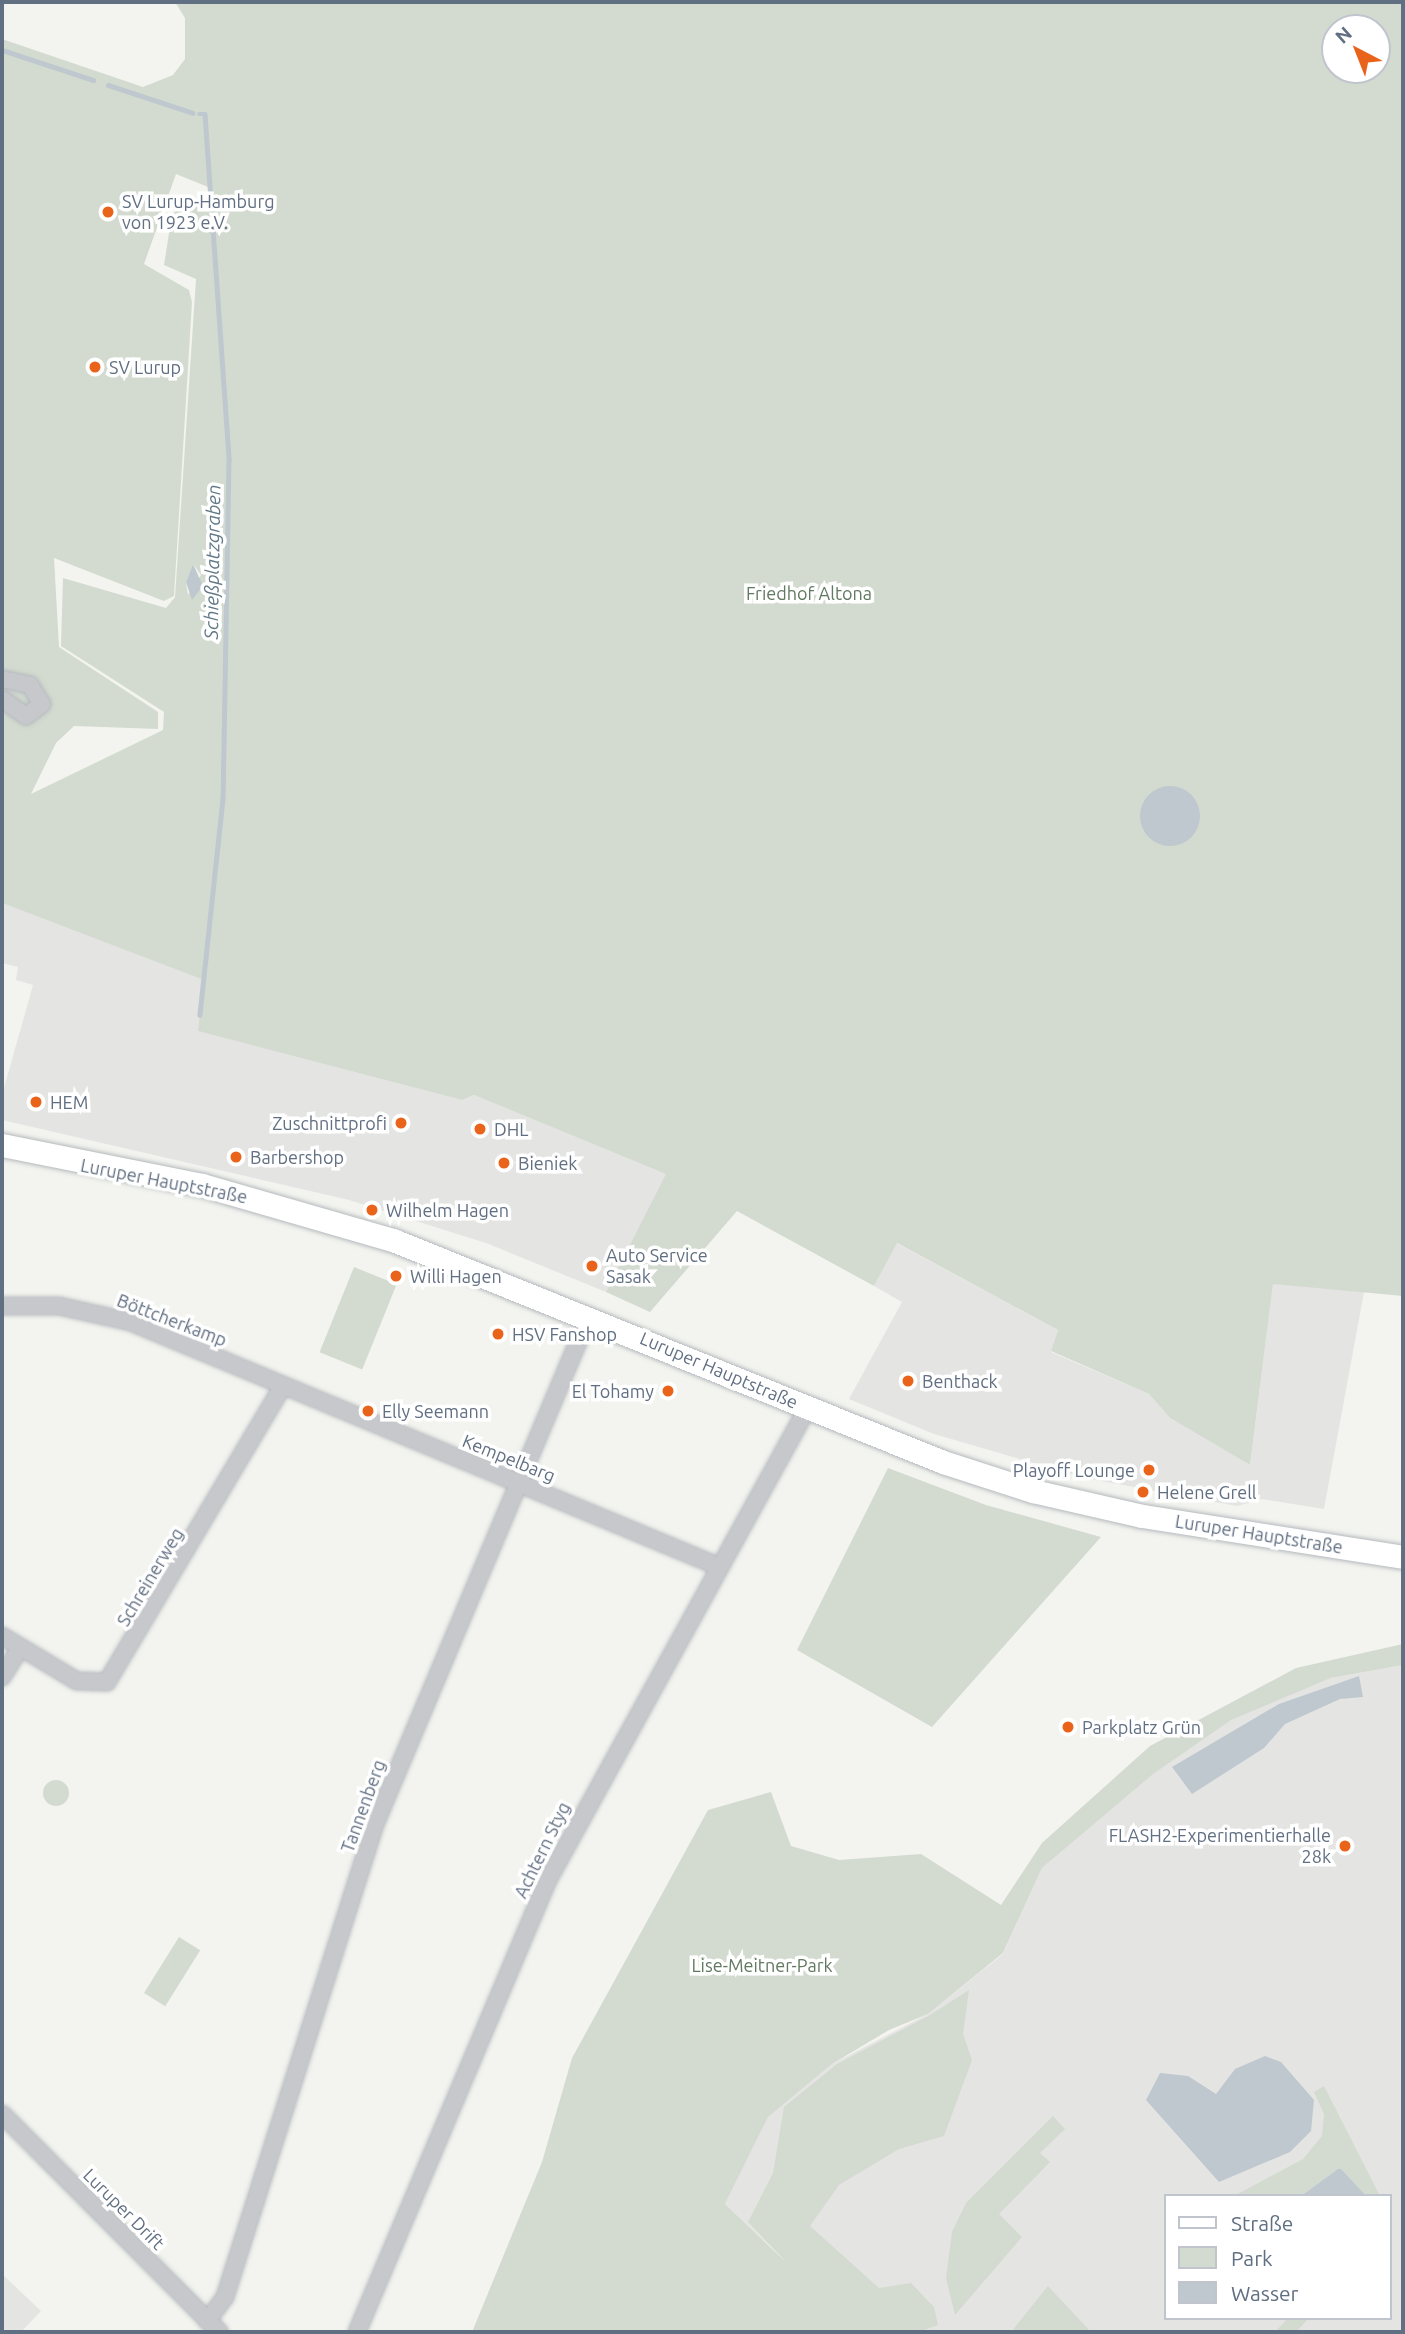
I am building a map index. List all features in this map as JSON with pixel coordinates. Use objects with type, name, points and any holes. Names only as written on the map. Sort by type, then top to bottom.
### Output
[{"type":"main road","name":"Luruper Hauptstraße","points":[[2,1144],[202,1185],[393,1240],[589,1316],[943,1462],[1077,1502],[1403,1557]]},
{"type":"street","points":[[2,678],[30,685],[42,704],[26,716],[2,699]]},
{"type":"street","name":"Böttcherkamp","points":[[2,1306],[106,1314],[283,1386]]},
{"type":"street","name":"Tannenberg","points":[[213,2326],[225,2297],[376,1822],[589,1316]]},
{"type":"street","name":"Kempelbarg","points":[[283,1386],[720,1567]]},
{"type":"street","name":"Schreinerweg","points":[[2,1636],[90,1686],[107,1682],[283,1386]]},
{"type":"street","name":"Achtern Styg","points":[[357,2332],[548,1880],[808,1407]]},
{"type":"street","points":[[2,1677],[20,1648]]},
{"type":"street","name":"Luruper Drift","points":[[2,2114],[213,2326]]},
{"type":"shaded area","points":[[2,903],[205,980],[199,1031],[462,1100],[474,1095],[667,1174],[606,1292],[486,1243],[349,1200],[2,1120],[2,1095],[33,985],[16,980],[18,967],[2,963]]},
{"type":"shaded area","points":[[896,1243],[1058,1330],[1051,1352],[1149,1394],[1170,1418],[1250,1465],[1273,1283],[1364,1292],[1324,1509],[1262,1499],[1237,1506],[1085,1478],[934,1434],[849,1399],[902,1302],[874,1286]]},
{"type":"shaded area","points":[[1403,1665],[1403,2332],[862,2332],[725,2204],[768,2116],[832,2064],[928,2014],[1003,1954],[1042,1868],[1152,1774],[1231,1719],[1331,1678]]},
{"type":"shaded area","points":[[2,2274],[41,2311],[21,2332],[2,2332]]},
{"type":"green space","name":"Friedhof Altona","points":[[175,2],[1403,2],[1403,1296],[1273,1284],[1250,1465],[1170,1418],[1149,1394],[1051,1351],[1058,1330],[897,1243],[874,1286],[737,1211],[650,1312],[606,1292],[666,1174],[474,1095],[462,1100],[198,1031],[204,980],[2,903],[2,39],[143,87],[173,75],[185,59],[185,18]],"holes":[[[176,174],[213,189],[172,214],[164,265],[196,279],[175,597],[166,608],[63,578],[61,646],[164,712],[163,730],[31,794],[56,743],[74,726],[158,729],[158,712],[59,647],[54,558],[164,601],[174,596],[192,302],[189,290],[144,264]],[[193,564],[201,575],[188,595],[186,582]]]},
{"type":"green space","points":[[354,1267],[397,1284],[362,1370],[320,1352]]},
{"type":"green space","points":[[888,1468],[986,1505],[1101,1537],[932,1727],[797,1650]]},
{"type":"green space","name":"Lise-Meitner-Park","points":[[1403,1644],[1403,1665],[1331,1678],[1231,1720],[1153,1774],[1042,1868],[1003,1953],[928,2014],[889,2030],[832,2064],[768,2117],[725,2204],[786,2262],[748,2222],[773,2173],[784,2107],[837,2064],[930,2015],[969,1990],[963,2034],[972,2060],[944,2136],[899,2149],[839,2185],[810,2226],[879,2288],[911,2283],[934,2307],[938,2325],[919,2332],[472,2332],[542,2162],[572,2058],[708,1810],[771,1792],[791,1846],[839,1860],[921,1854],[1001,1905],[1042,1843],[1150,1746],[1296,1668]]},
{"type":"green space","points":[[56,1780],[65,1784],[69,1793],[65,1802],[56,1806],[47,1802],[43,1793],[47,1784]]},
{"type":"green space","points":[[179,1937],[200,1950],[165,2006],[144,1993]]},
{"type":"green space","points":[[1324,2086],[1379,2194],[1362,2194],[1338,2169],[1304,2194],[1238,2194],[1303,2159],[1322,2136],[1324,2114],[1314,2092]]},
{"type":"green space","points":[[1053,2116],[1065,2129],[1040,2153],[1050,2162],[999,2214],[1022,2237],[955,2315],[946,2278],[952,2232],[966,2203]]},
{"type":"green space","points":[[1048,2286],[1091,2332],[1011,2332]]},
{"type":"green space","points":[[1286,2320],[1307,2320],[1296,2332],[1275,2332]]},
{"type":"water","points":[[193,564],[203,586],[192,600],[186,582]]},
{"type":"water","points":[[1170,786],[1187,791],[1195,799],[1200,816],[1195,833],[1187,841],[1170,846],[1153,841],[1145,833],[1140,816],[1145,799],[1153,791]]},
{"type":"water","points":[[1359,1676],[1363,1697],[1340,1699],[1285,1724],[1264,1748],[1192,1794],[1172,1767],[1279,1704]]},
{"type":"water","points":[[1265,2056],[1281,2062],[1314,2100],[1311,2131],[1290,2152],[1219,2182],[1146,2100],[1160,2073],[1188,2076],[1216,2094],[1235,2069]]},
{"type":"water","points":[[1338,2169],[1364,2194],[1304,2194]]},
{"type":"waterway","name":"Schießplatzgraben","points":[[2,50],[93,80]]},
{"type":"waterway","name":"Schießplatzgraben","points":[[108,85],[193,113]]},
{"type":"waterway","name":"Schießplatzgraben","points":[[199,114],[205,114],[229,459],[223,799],[200,1015]]},
{"type":"place","name":"SV Lurup-Hamburg von 1923 e.V.","points":[[108,212]]},
{"type":"place","name":"SV Lurup","points":[[95,367]]},
{"type":"place","name":"HEM","points":[[36,1102]]},
{"type":"place","name":"Zuschnittprofi","points":[[401,1123]]},
{"type":"place","name":"DHL","points":[[480,1129]]},
{"type":"place","name":"Barbershop","points":[[236,1157]]},
{"type":"place","name":"Bieniek","points":[[504,1163]]},
{"type":"place","name":"Wilhelm Hagen","points":[[372,1210]]},
{"type":"place","name":"Auto Service Sasak","points":[[592,1266]]},
{"type":"place","name":"Willi Hagen","points":[[396,1276]]},
{"type":"place","name":"HSV Fanshop","points":[[498,1334]]},
{"type":"place","name":"Benthack","points":[[908,1381]]},
{"type":"place","name":"El Tohamy","points":[[668,1391]]},
{"type":"place","name":"Elly Seemann","points":[[368,1411]]},
{"type":"place","name":"Playoff Lounge","points":[[1149,1470]]},
{"type":"place","name":"Helene Grell","points":[[1143,1492]]},
{"type":"place","name":"Parkplatz Grün","points":[[1068,1727]]},
{"type":"place","name":"FLASH2-Experimentierhalle 28k","points":[[1345,1846]]}]
